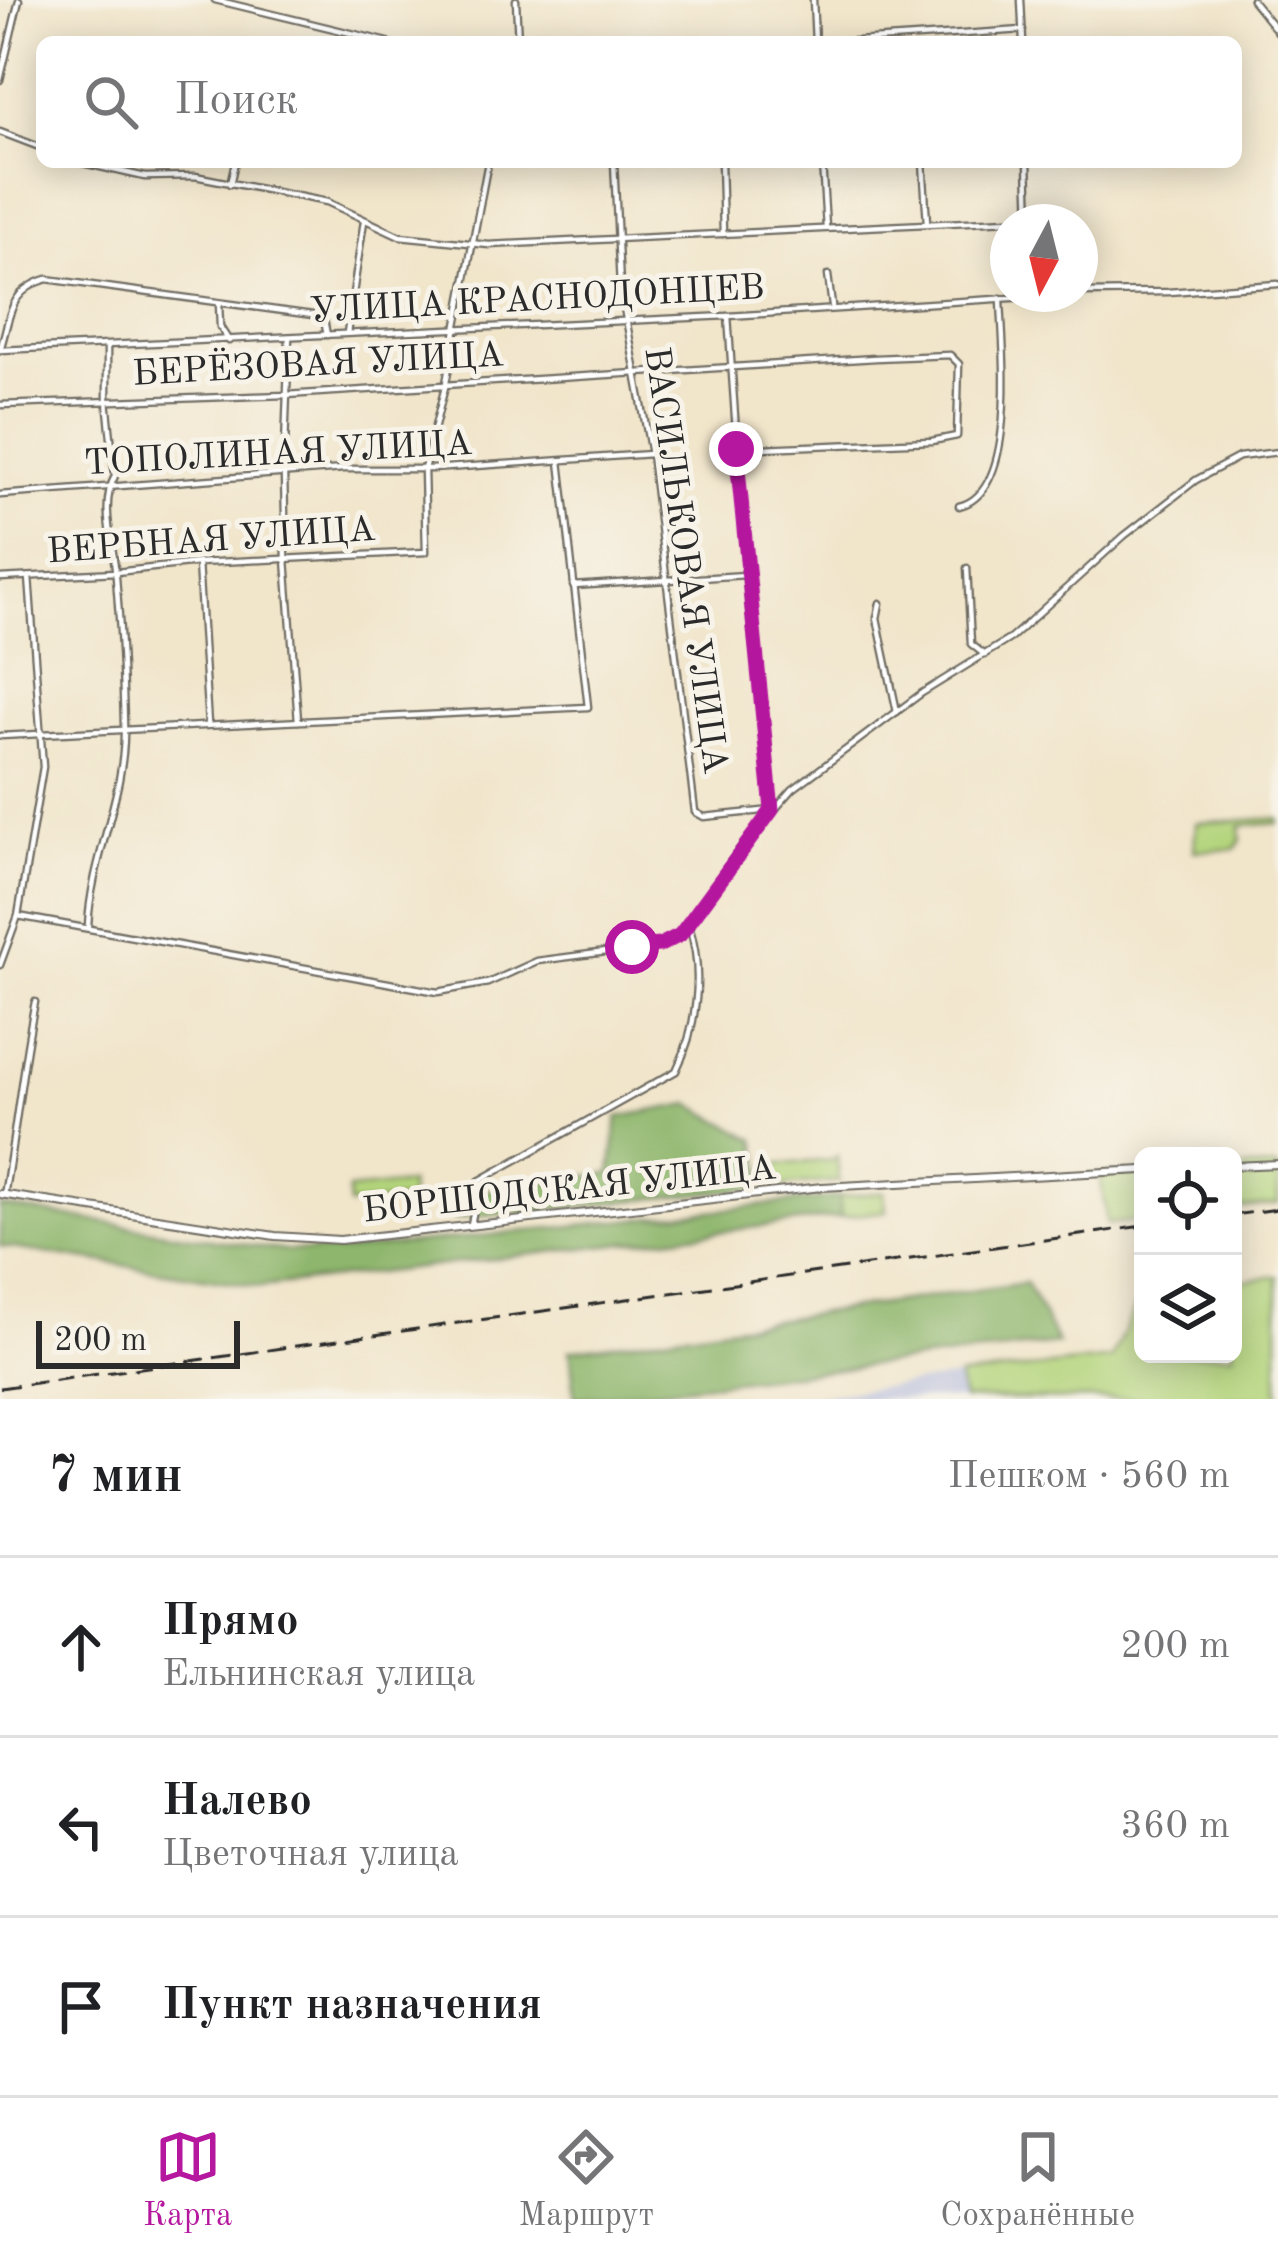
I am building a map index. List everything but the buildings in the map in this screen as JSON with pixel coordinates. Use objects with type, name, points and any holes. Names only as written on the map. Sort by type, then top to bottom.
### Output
[{"type":"street","points":[[0,80],[19,0]]},
{"type":"street","points":[[215,0],[363,36]]},
{"type":"street","points":[[516,0],[518,36]]},
{"type":"street","points":[[813,0],[814,36]]},
{"type":"street","points":[[1021,0],[1023,36]]},
{"type":"street","points":[[1252,0],[1278,32]]},
{"type":"street","points":[[958,36],[1023,30]]},
{"type":"street","points":[[0,132],[36,146]]},
{"type":"street","points":[[105,168],[145,177],[195,176],[327,202],[400,236],[472,244],[990,222]]},
{"type":"street","points":[[230,184],[234,168]]},
{"type":"street","points":[[424,469],[446,383],[487,168]]},
{"type":"street","name":"ВАСИЛЬКОВАЯ УЛИЦА","points":[[614,168],[626,319],[651,454],[695,812],[704,817],[772,810]]},
{"type":"street","points":[[721,168],[724,234]]},
{"type":"street","points":[[822,168],[826,228]]},
{"type":"street","points":[[923,168],[927,224]]},
{"type":"street","points":[[1028,168],[1029,204]]},
{"type":"street","points":[[347,333],[364,220]]},
{"type":"street","points":[[828,275],[832,308]]},
{"type":"street","points":[[0,350],[17,295],[26,285],[46,279],[320,316],[327,335]]},
{"type":"street","name":"УЛИЦА КРАСНОДОНЦЕВ","points":[[1098,294],[1278,284]]},
{"type":"street","name":"УЛИЦА КРАСНОДОНЦЕВ","points":[[0,350],[728,316],[990,299]]},
{"type":"street","points":[[219,302],[220,327],[229,340]]},
{"type":"street","points":[[959,506],[972,503],[985,487],[1004,440],[1001,312]]},
{"type":"street","points":[[728,316],[746,574],[772,810]]},
{"type":"street","points":[[289,337],[286,559],[298,721]]},
{"type":"street","points":[[88,926],[89,894],[119,779],[124,730],[116,572],[108,513],[109,486],[115,476],[107,347]]},
{"type":"street","name":"БЕРЁЗОВАЯ УЛИЦА","points":[[0,405],[286,395],[950,355],[959,364],[958,436],[736,449]]},
{"type":"street","points":[[19,916],[438,992],[488,983],[536,961],[660,945],[680,935],[772,810],[793,790],[897,712],[1012,638],[1124,536],[1196,480],[1239,457],[1278,452]]},
{"type":"street","name":"ТОПОЛИНАЯ УЛИЦА","points":[[0,494],[651,454]]},
{"type":"street","points":[[0,736],[588,707],[560,461]]},
{"type":"street","name":"ВЕРБНАЯ УЛИЦА","points":[[0,578],[426,552],[424,469]]},
{"type":"street","points":[[198,563],[208,725]]},
{"type":"street","points":[[968,568],[971,644],[985,655]]},
{"type":"street","points":[[572,586],[746,574]]},
{"type":"street","points":[[0,965],[19,916],[43,767],[29,577]]},
{"type":"street","points":[[880,603],[878,618],[897,712]]},
{"type":"street","points":[[471,1225],[479,1181],[676,1071],[695,1006],[695,945],[688,923]]},
{"type":"street","points":[[2,1195],[19,1117],[20,1073],[35,1002]]},
{"type":"street","points":[[1242,1166],[1278,1164]]},
{"type":"street","name":"БОРШОДСКАЯ УЛИЦА","points":[[2,1195],[297,1238],[340,1240],[822,1187],[1134,1170]]},
{"type":"shaded area","points":[[958,1377],[963,1399],[788,1399]]},
{"type":"green space","points":[[1278,818],[1278,823],[1240,826],[1241,840],[1235,849],[1194,851],[1196,823]]},
{"type":"green space","points":[[690,1104],[756,1140],[765,1187],[454,1219],[451,1195],[611,1173],[618,1117]]},
{"type":"green space","points":[[837,1156],[839,1181],[772,1187],[768,1165]]},
{"type":"green space","points":[[1278,1167],[1278,1204],[1242,1208],[1242,1169]]},
{"type":"green space","points":[[1134,1173],[1134,1221],[1107,1224],[1100,1174]]},
{"type":"green space","points":[[409,1184],[410,1199],[349,1205],[348,1190]]},
{"type":"green space","points":[[884,1192],[886,1211],[841,1217],[839,1197]]},
{"type":"green space","points":[[839,1197],[841,1217],[260,1287],[0,1246],[0,1206],[280,1250],[342,1251]]},
{"type":"green space","points":[[1278,1276],[1278,1399],[963,1399],[958,1377],[1111,1359],[1134,1311],[1134,1363],[1242,1363],[1242,1281]]},
{"type":"green space","points":[[1026,1283],[1058,1344],[575,1399],[570,1350]]},
{"type":"railway","points":[[1242,1214],[1278,1209]]},
{"type":"railway","points":[[0,1388],[1134,1227]]},
{"type":"route","points":[[632,947],[660,945],[680,935],[772,810],[736,449]]}]
